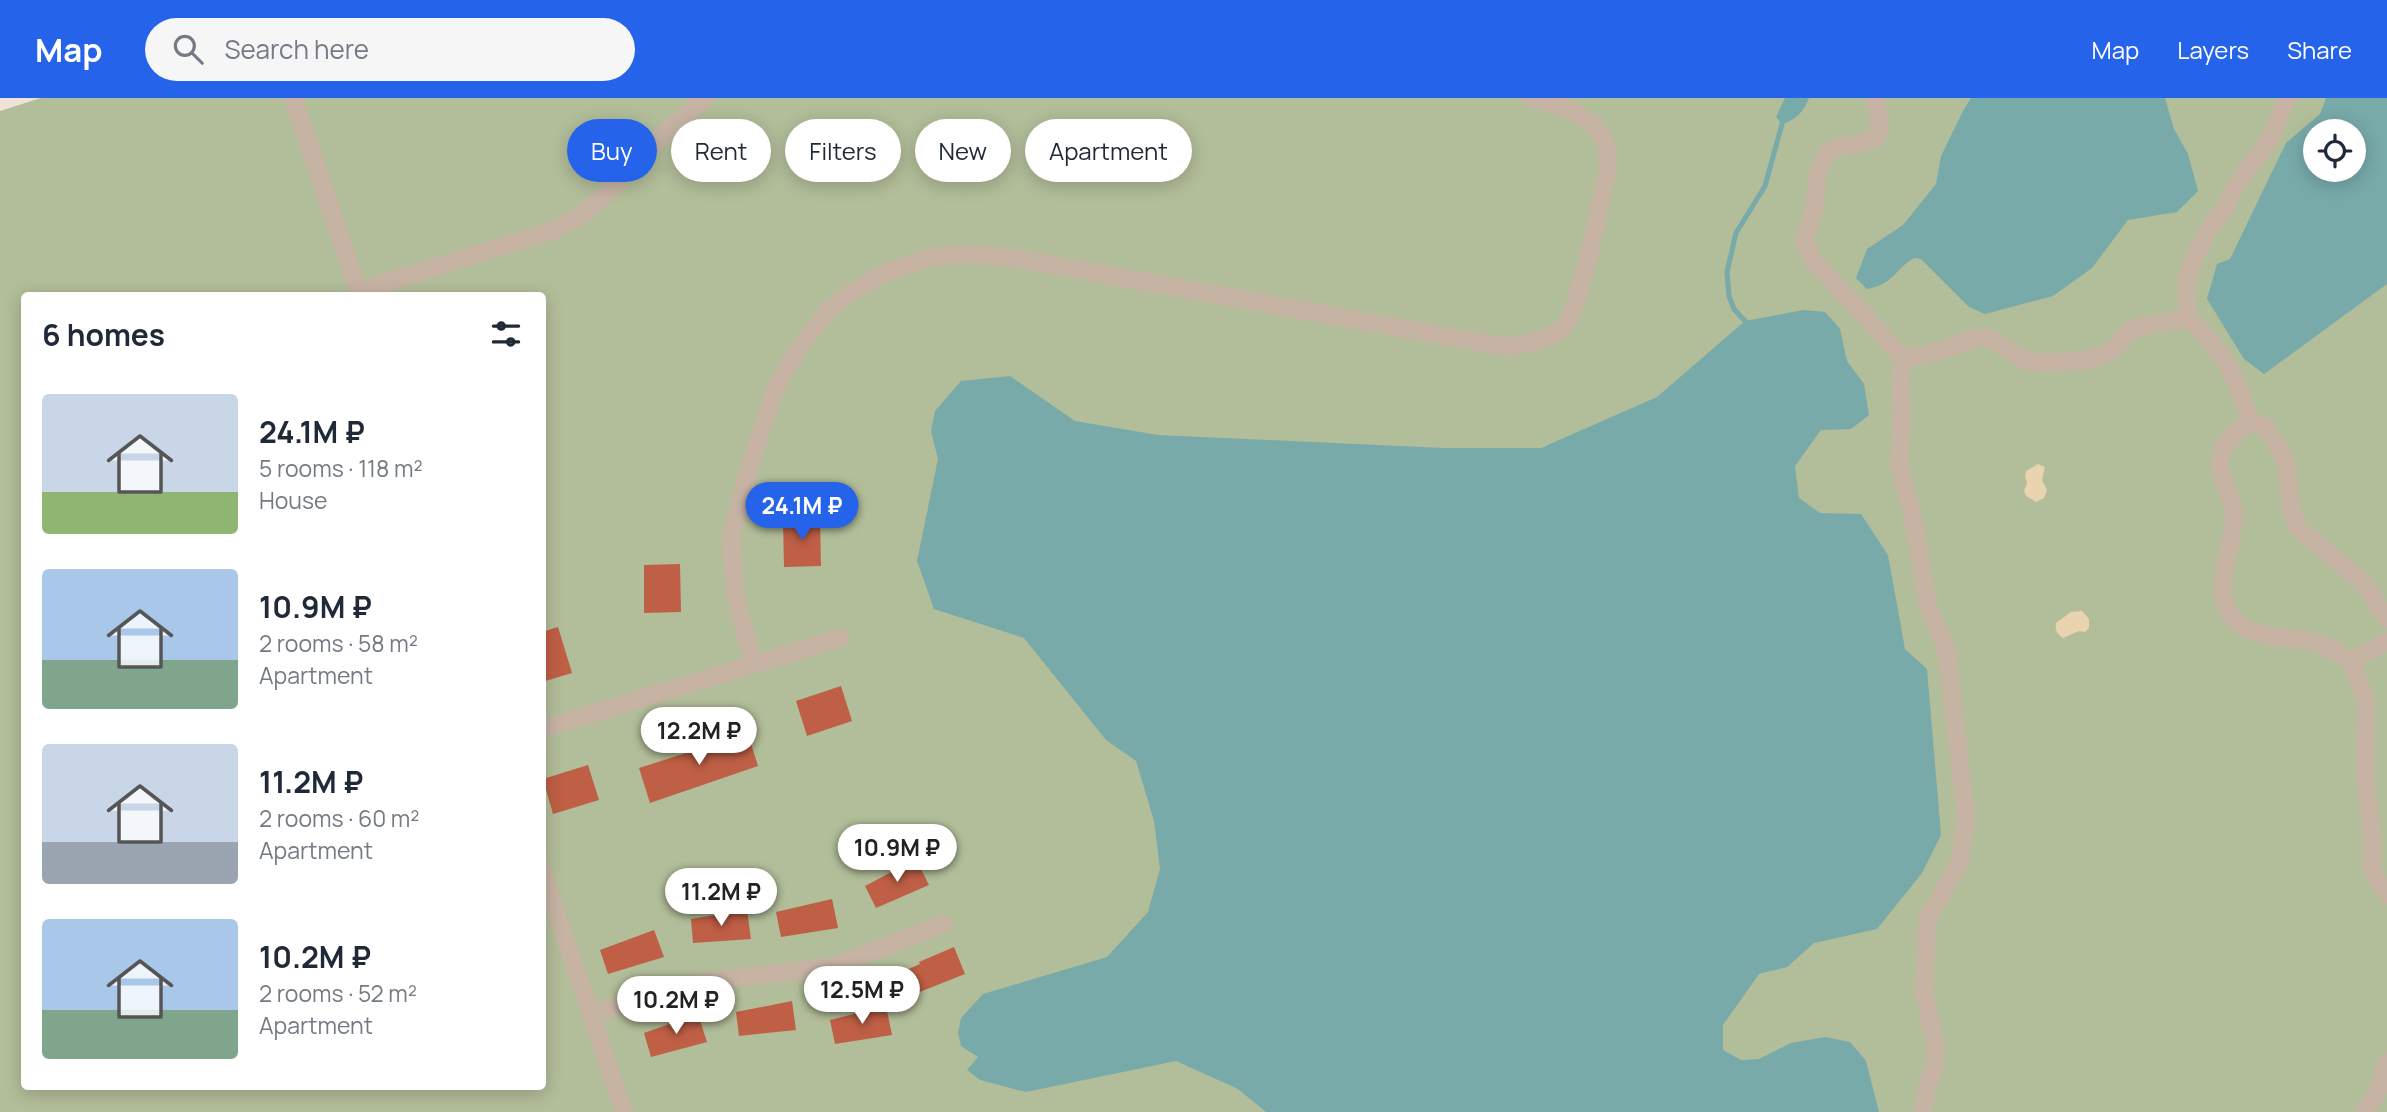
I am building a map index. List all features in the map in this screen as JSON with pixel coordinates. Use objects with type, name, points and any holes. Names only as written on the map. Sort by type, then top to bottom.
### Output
[{"type":"lane","points":[[293,98],[359,292]]},
{"type":"lane","points":[[362,292],[552,231],[579,217],[608,192],[666,132],[706,98]]},
{"type":"lane","points":[[753,664],[735,594],[731,535],[752,458],[776,387],[800,346],[828,311],[848,294],[885,273],[928,258],[966,254],[1014,258],[1506,347],[1541,340],[1563,329],[1575,308],[1608,169],[1606,145],[1594,126],[1570,110],[1530,98]]},
{"type":"lane","points":[[1874,98],[1881,124],[1876,137],[1867,144],[1829,150],[1820,164],[1814,209],[1804,241],[1814,261],[1904,359]]},
{"type":"lane","points":[[2250,421],[2233,370],[2216,346],[2188,317],[2186,282],[2192,263],[2211,225],[2222,213],[2234,190],[2270,139],[2287,98]]},
{"type":"lane","points":[[1904,359],[1936,352],[1975,338],[1987,337],[2025,360],[2041,363],[2082,361],[2115,348],[2128,332],[2188,317]]},
{"type":"lane","points":[[1904,359],[1900,377],[1902,426],[1899,464],[1913,518],[1928,607],[1945,645],[1966,816],[1959,862],[1927,920],[1924,992],[1936,1048],[1923,1112]]},
{"type":"lane","points":[[2250,421],[2264,426],[2286,463],[2291,509],[2298,528],[2363,582],[2387,620]]},
{"type":"lane","points":[[2250,421],[2237,430],[2225,444],[2219,460],[2234,512],[2233,533],[2222,576],[2221,593],[2226,609],[2237,623],[2249,631],[2320,644],[2351,661],[2366,701],[2365,782],[2372,832],[2372,871],[2387,895]]},
{"type":"lane","points":[[546,728],[840,638]]},
{"type":"lane","points":[[2351,661],[2387,640]]},
{"type":"lane","points":[[546,881],[624,1112]]},
{"type":"lane","points":[[593,1014],[645,997],[711,981],[835,966],[943,924]]},
{"type":"lane","points":[[2364,1112],[2378,1091],[2387,1062]]},
{"type":"green space","points":[[41,98],[2387,98],[2387,1112],[0,1112],[0,111]]},
{"type":"sand","points":[[2038,464],[2045,467],[2042,480],[2047,490],[2044,498],[2036,502],[2026,496],[2024,491],[2027,483],[2026,471]]},
{"type":"sand","points":[[2082,611],[2089,619],[2089,628],[2085,632],[2079,631],[2063,638],[2056,630],[2056,623],[2071,612]]},
{"type":"water","points":[[1785,98],[1809,98],[1799,114],[1782,124],[1776,117]]},
{"type":"water","points":[[1971,98],[2165,98],[2174,129],[2188,154],[2198,191],[2177,212],[2128,220],[2092,268],[2053,296],[1985,314],[1969,307],[1921,259],[1914,258],[1883,284],[1867,289],[1856,278],[1867,249],[1903,225],[1936,184],[1941,156]]},
{"type":"water","points":[[2326,98],[2387,98],[2387,284],[2264,374],[2244,359],[2207,299],[2217,264],[2230,259],[2286,143],[2303,128],[2303,182],[2366,182],[2366,119],[2314,119],[2320,114]]},
{"type":"water","points":[[1804,310],[1825,312],[1840,329],[1847,361],[1864,384],[1869,415],[1851,429],[1821,430],[1795,466],[1799,498],[1820,513],[1861,514],[1888,555],[1905,649],[1927,669],[1941,835],[1922,873],[1877,929],[1814,943],[1787,967],[1759,974],[1723,1025],[1723,1050],[1741,1060],[1759,1059],[1791,1043],[1825,1037],[1850,1042],[1866,1061],[1879,1112],[1266,1112],[1238,1089],[1176,1061],[1026,1092],[980,1080],[967,1070],[978,1057],[961,1046],[958,1033],[961,1018],[983,994],[1107,957],[1148,912],[1160,869],[1154,821],[1136,761],[1106,740],[1024,638],[934,609],[917,561],[938,459],[931,431],[935,411],[961,381],[1010,376],[1075,421],[1158,435],[1443,448],[1541,448],[1657,397],[1745,321]]},
{"type":"building","points":[[820,518],[821,566],[784,567],[783,519]]},
{"type":"building","points":[[680,564],[681,612],[644,613],[644,565]]},
{"type":"building","points":[[558,627],[572,673],[546,681],[546,631]]},
{"type":"building","points":[[841,686],[852,721],[807,736],[796,701]]},
{"type":"building","points":[[747,731],[758,766],[650,803],[639,768]]},
{"type":"building","points":[[588,765],[599,800],[553,814],[546,790],[546,778]]},
{"type":"building","points":[[916,859],[929,885],[876,908],[865,886]]},
{"type":"building","points":[[832,899],[838,928],[781,937],[776,912]]},
{"type":"building","points":[[747,910],[751,939],[693,943],[691,919]]},
{"type":"building","points":[[654,930],[664,957],[608,974],[600,950]]},
{"type":"building","points":[[954,947],[965,974],[912,995],[902,972]]},
{"type":"building","points":[[792,1001],[796,1030],[739,1036],[736,1012]]},
{"type":"building","points":[[886,1006],[892,1035],[835,1044],[830,1020]]},
{"type":"building","points":[[698,1014],[707,1042],[651,1057],[644,1033]]},
{"type":"waterway","points":[[1745,321],[1734,309],[1729,296],[1727,272],[1736,233],[1765,186],[1782,124]]}]
